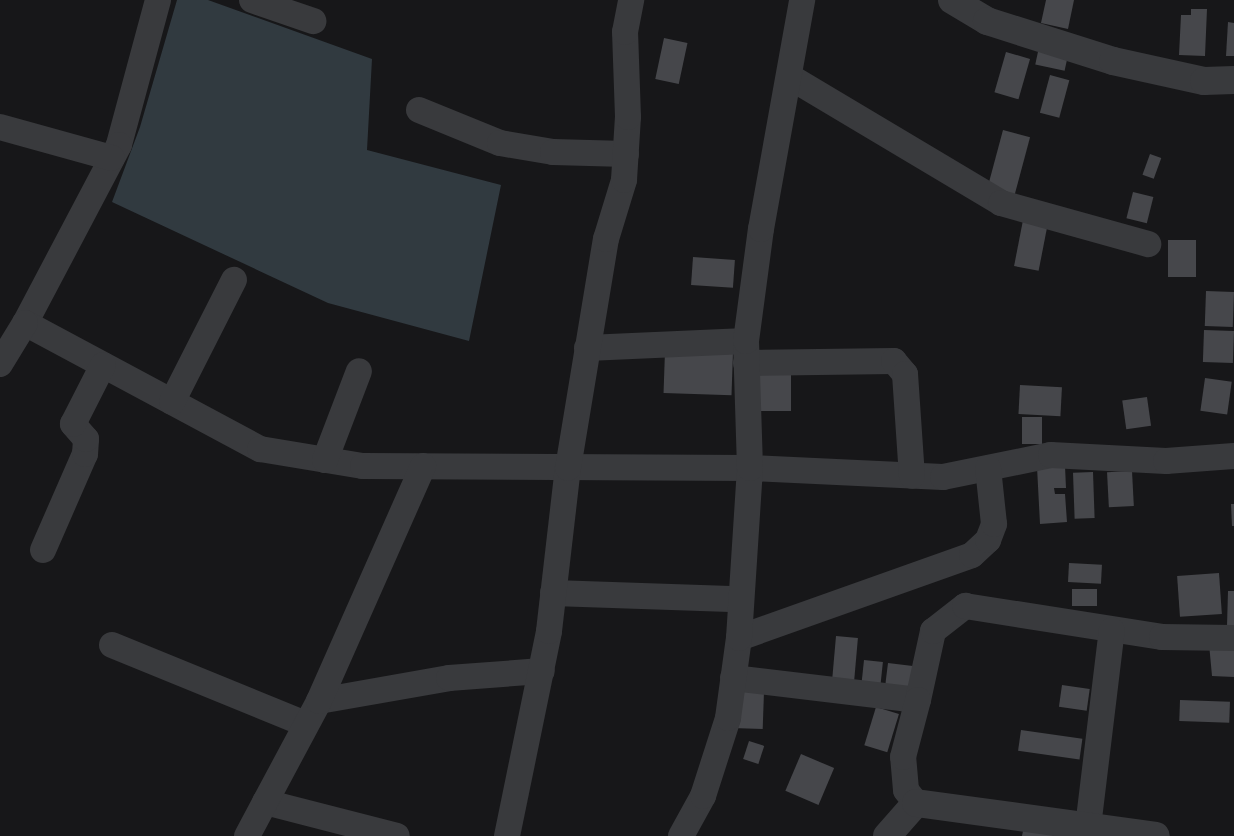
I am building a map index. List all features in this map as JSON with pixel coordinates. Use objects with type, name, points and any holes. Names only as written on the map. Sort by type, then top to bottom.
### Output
[{"type":"street","points":[[0,364],[25,323],[112,158],[158,0]]},
{"type":"street","points":[[252,0],[313,21]]},
{"type":"street","points":[[507,836],[542,671],[554,593],[568,468],[606,238],[624,180],[626,154],[624,32],[630,0]]},
{"type":"street","points":[[681,836],[703,796],[728,718],[739,638],[738,600],[750,468],[746,352],[761,229],[790,76],[802,0]]},
{"type":"street","points":[[952,0],[987,21],[1113,60],[1204,81],[1234,80]]},
{"type":"street","points":[[790,76],[1001,203],[1148,244]]},
{"type":"street","points":[[419,110],[500,143],[553,152],[626,154]]},
{"type":"street","points":[[0,127],[112,158]]},
{"type":"street","points":[[172,402],[234,280]]},
{"type":"street","points":[[25,323],[260,449],[363,466],[750,468],[943,477],[1050,455],[1166,461],[1234,456]]},
{"type":"street","points":[[587,348],[746,352],[894,361],[905,374],[912,476]]},
{"type":"street","points":[[43,550],[88,445],[73,424],[103,365]]},
{"type":"street","points":[[326,460],[359,370]]},
{"type":"street","points":[[247,836],[319,701],[423,466]]},
{"type":"street","points":[[739,638],[972,554],[988,540],[994,524],[988,468]]},
{"type":"street","points":[[554,593],[738,600]]},
{"type":"street","points":[[1156,836],[916,803],[906,790],[903,757],[933,630],[965,606],[1162,638],[1234,638]]},
{"type":"street","points":[[1088,827],[1112,630]]},
{"type":"street","points":[[112,644],[306,724]]},
{"type":"street","points":[[319,701],[449,678],[542,671]]},
{"type":"street","points":[[733,678],[918,700]]},
{"type":"street","points":[[265,802],[397,836]]},
{"type":"street","points":[[887,836],[916,803]]},
{"type":"shaded area","points":[[177,0],[208,0],[372,59],[367,150],[501,185],[469,341],[328,303],[112,202],[140,127]]},
{"type":"building","points":[[1046,0],[1074,0],[1068,29],[1041,23]]},
{"type":"building","points":[[1191,9],[1207,9],[1205,56],[1179,55],[1181,15],[1191,15]]},
{"type":"building","points":[[1228,22],[1234,23],[1234,56],[1226,56]]},
{"type":"building","points":[[664,38],[687,43],[679,84],[655,79]]},
{"type":"building","points":[[1039,47],[1068,53],[1065,71],[1035,65]]},
{"type":"building","points":[[1006,52],[1030,59],[1018,99],[994,92]]},
{"type":"building","points":[[1050,75],[1069,80],[1059,118],[1040,113]]},
{"type":"building","points":[[1003,130],[1030,137],[1015,194],[988,187]]},
{"type":"building","points":[[1150,154],[1161,158],[1154,179],[1142,175]]},
{"type":"building","points":[[1133,192],[1153,197],[1147,223],[1126,218]]},
{"type":"building","points":[[1024,215],[1049,220],[1039,271],[1014,266]]},
{"type":"building","points":[[1168,240],[1196,240],[1196,277],[1168,277]]},
{"type":"building","points":[[693,257],[735,260],[733,288],[691,285]]},
{"type":"building","points":[[1206,291],[1234,292],[1233,327],[1205,326]]},
{"type":"building","points":[[1204,330],[1234,331],[1233,363],[1203,362]]},
{"type":"building","points":[[665,351],[733,353],[731,395],[664,393]]},
{"type":"building","points":[[754,375],[791,375],[791,411],[754,411]]},
{"type":"building","points":[[1205,378],[1232,382],[1227,414],[1200,411]]},
{"type":"building","points":[[1020,385],[1062,387],[1060,416],[1018,414]]},
{"type":"building","points":[[1147,397],[1151,426],[1126,429],[1122,400]]},
{"type":"building","points":[[1022,417],[1042,417],[1042,444],[1022,444]]},
{"type":"building","points":[[1065,466],[1066,488],[1054,488],[1055,494],[1065,494],[1067,522],[1040,524],[1037,467]]},
{"type":"building","points":[[1132,471],[1134,506],[1109,507],[1107,472]]},
{"type":"building","points":[[1093,472],[1095,518],[1075,519],[1073,473]]},
{"type":"building","points":[[1231,504],[1234,504],[1234,526],[1232,526]]},
{"type":"building","points":[[1069,563],[1102,565],[1101,584],[1068,582]]},
{"type":"building","points":[[1219,573],[1222,614],[1180,617],[1177,576]]},
{"type":"building","points":[[1072,589],[1097,589],[1097,606],[1072,606]]},
{"type":"building","points":[[1228,591],[1234,591],[1234,626],[1227,626]]},
{"type":"building","points":[[836,636],[858,638],[854,682],[832,680]]},
{"type":"building","points":[[1209,644],[1234,645],[1234,677],[1212,676]]},
{"type":"building","points":[[864,660],[883,662],[880,691],[861,689]]},
{"type":"building","points":[[888,663],[913,666],[909,694],[885,691]]},
{"type":"building","points":[[1062,685],[1090,689],[1087,711],[1059,707]]},
{"type":"building","points":[[733,691],[764,692],[763,729],[732,728]]},
{"type":"building","points":[[1180,700],[1230,702],[1229,723],[1179,721]]},
{"type":"building","points":[[876,707],[899,714],[887,752],[864,745]]},
{"type":"building","points":[[1021,730],[1082,739],[1079,759],[1018,751]]},
{"type":"building","points":[[749,741],[764,746],[758,764],[743,759]]},
{"type":"building","points":[[801,754],[834,768],[819,805],[785,791]]},
{"type":"building","points":[[1024,826],[1055,836],[1022,836]]}]
